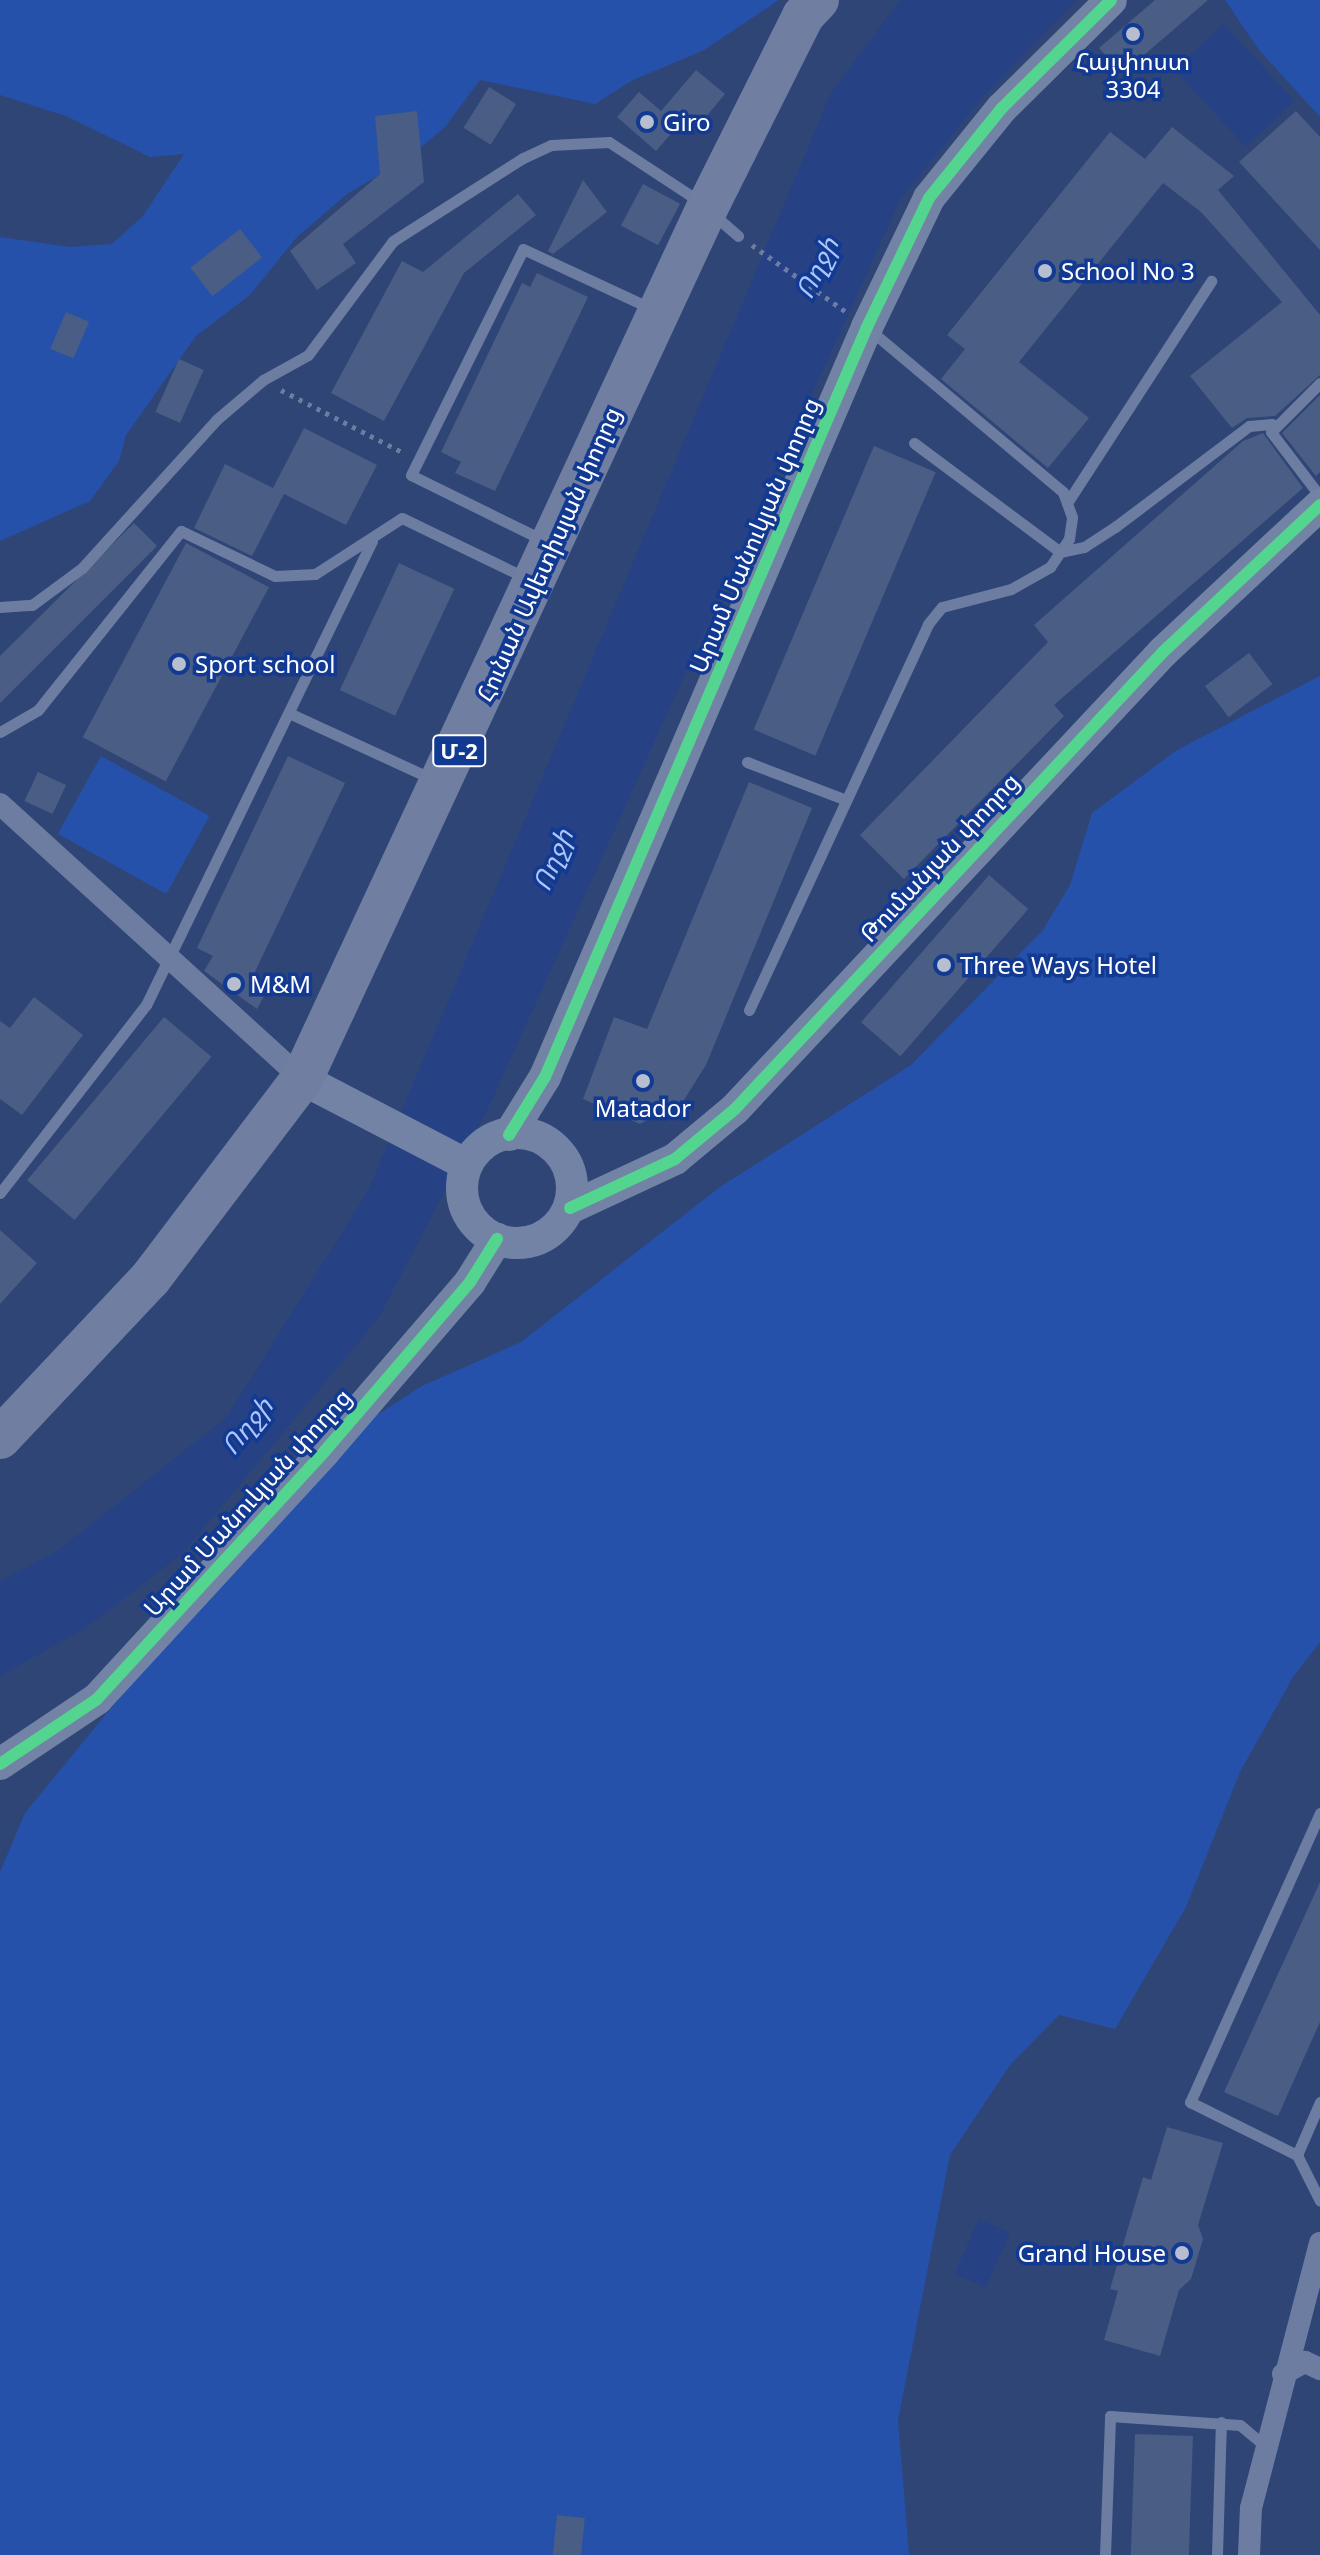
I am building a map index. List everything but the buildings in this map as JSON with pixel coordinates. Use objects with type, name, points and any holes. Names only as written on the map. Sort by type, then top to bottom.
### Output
[{"type":"highway","name":"Հունան Ավետիսյան փողոց","points":[[0,1438],[150,1279],[317,1088],[444,785],[551,543],[707,208],[803,16],[818,0]]},
{"type":"street","name":"Արամ Մանուկյան փողոց","points":[[509,1135],[545,1077],[863,324],[929,198],[1002,108],[1111,0]]},
{"type":"street","name":"Թումանյան փողոց","points":[[570,1208],[628,1184],[675,1159],[735,1109],[1163,652],[1320,505]]},
{"type":"street","points":[[0,804],[168,961],[317,1088],[465,1164]]},
{"type":"street","name":"Արամ Մանուկյան փողոց","points":[[545,1077],[546,1139]]},
{"type":"street","points":[[469,1217],[497,1239],[525,1242],[543,1237],[570,1208],[570,1174],[546,1139],[509,1135],[481,1146],[465,1164],[462,1193],[469,1217],[470,1282]]},
{"type":"street","points":[[570,1174],[628,1184]]},
{"type":"street","name":"Արամ Մանուկյան փողոց","points":[[0,1764],[97,1699],[470,1282],[497,1239]]},
{"type":"street","points":[[1249,2555],[1251,2508],[1283,2374],[1320,2243]]},
{"type":"street","points":[[1283,2374],[1305,2362],[1320,2369]]},
{"type":"lane","points":[[0,607],[32,605],[82,568],[216,420],[263,380],[308,355],[393,241],[427,214],[551,145],[609,142],[707,208],[738,236]]},
{"type":"lane","points":[[551,543],[411,475],[523,249],[659,312]]},
{"type":"lane","points":[[1067,503],[1211,281]]},
{"type":"lane","points":[[749,1010],[920,638],[942,607],[1011,589],[1050,567],[1060,552],[1072,517],[1063,492],[863,324]]},
{"type":"lane","points":[[914,443],[1060,552],[1084,547],[1115,527],[1249,426],[1272,424],[1320,383]]},
{"type":"lane","points":[[1272,424],[1320,496]]},
{"type":"lane","points":[[0,732],[38,710],[181,531],[275,576],[315,574],[338,555],[372,541],[402,518],[534,582]]},
{"type":"lane","points":[[0,1193],[146,1005],[291,714],[372,541]]},
{"type":"lane","points":[[291,714],[444,785]]},
{"type":"lane","points":[[747,762],[846,800]]},
{"type":"lane","points":[[1320,1813],[1190,2102],[1297,2155],[1320,2201]]},
{"type":"lane","points":[[1297,2155],[1320,2102]]},
{"type":"lane","points":[[1105,2555],[1110,2416],[1240,2425],[1266,2447]]},
{"type":"lane","points":[[1217,2555],[1221,2422]]},
{"type":"path","points":[[738,236],[863,324]]},
{"type":"path","points":[[263,380],[419,461]]},
{"type":"shaded area","points":[[0,0],[779,0],[704,50],[631,81],[595,104],[480,80],[445,127],[408,158],[347,194],[296,238],[250,295],[196,336],[126,435],[119,461],[90,501],[0,541],[0,237],[70,247],[112,244],[143,216],[184,154],[150,157],[66,116],[0,95]]},
{"type":"shaded area","points":[[1225,0],[1320,0],[1320,117],[1259,50]]},
{"type":"shaded area","points":[[1320,676],[1320,1642],[1293,1677],[1240,1772],[1186,1907],[1115,2029],[1059,2015],[1010,2065],[950,2155],[898,2420],[909,2555],[0,2555],[0,1872],[25,1813],[189,1613],[360,1426],[422,1386],[521,1342],[720,1187],[911,1065],[1043,930],[1070,885],[1092,813],[1177,750]]},
{"type":"shaded area","points":[[101,756],[209,816],[166,894],[58,834]]},
{"type":"water","name":"Ողջի","points":[[900,0],[1077,0],[982,98],[900,200],[491,1102],[378,1319],[182,1554],[84,1629],[0,1676],[0,1581],[56,1552],[226,1418],[368,1191],[831,93]]},
{"type":"water","points":[[1223,24],[1295,101],[1246,146],[1174,70]]},
{"type":"water","points":[[979,2219],[1010,2233],[986,2288],[955,2274]]},
{"type":"cycle path","points":[[509,1135],[545,1077],[867,327],[929,198],[1002,108],[1111,0]]},
{"type":"cycle path","points":[[570,1208],[675,1159],[735,1109],[1163,652],[1320,505]]},
{"type":"cycle path","points":[[0,1764],[97,1699],[324,1452],[470,1282],[497,1239]]},
{"type":"place","name":"Հայփոստ 3304","points":[[1133,34]]},
{"type":"place","name":"Giro","points":[[647,122]]},
{"type":"place","name":"School No 3","points":[[1045,271]]},
{"type":"place","name":"Sport school","points":[[179,664]]},
{"type":"place","name":"Three Ways Hotel","points":[[944,965]]},
{"type":"place","name":"M&M","points":[[234,984]]},
{"type":"place","name":"Matador","points":[[643,1081]]},
{"type":"place","name":"Grand House","points":[[1182,2253]]}]
